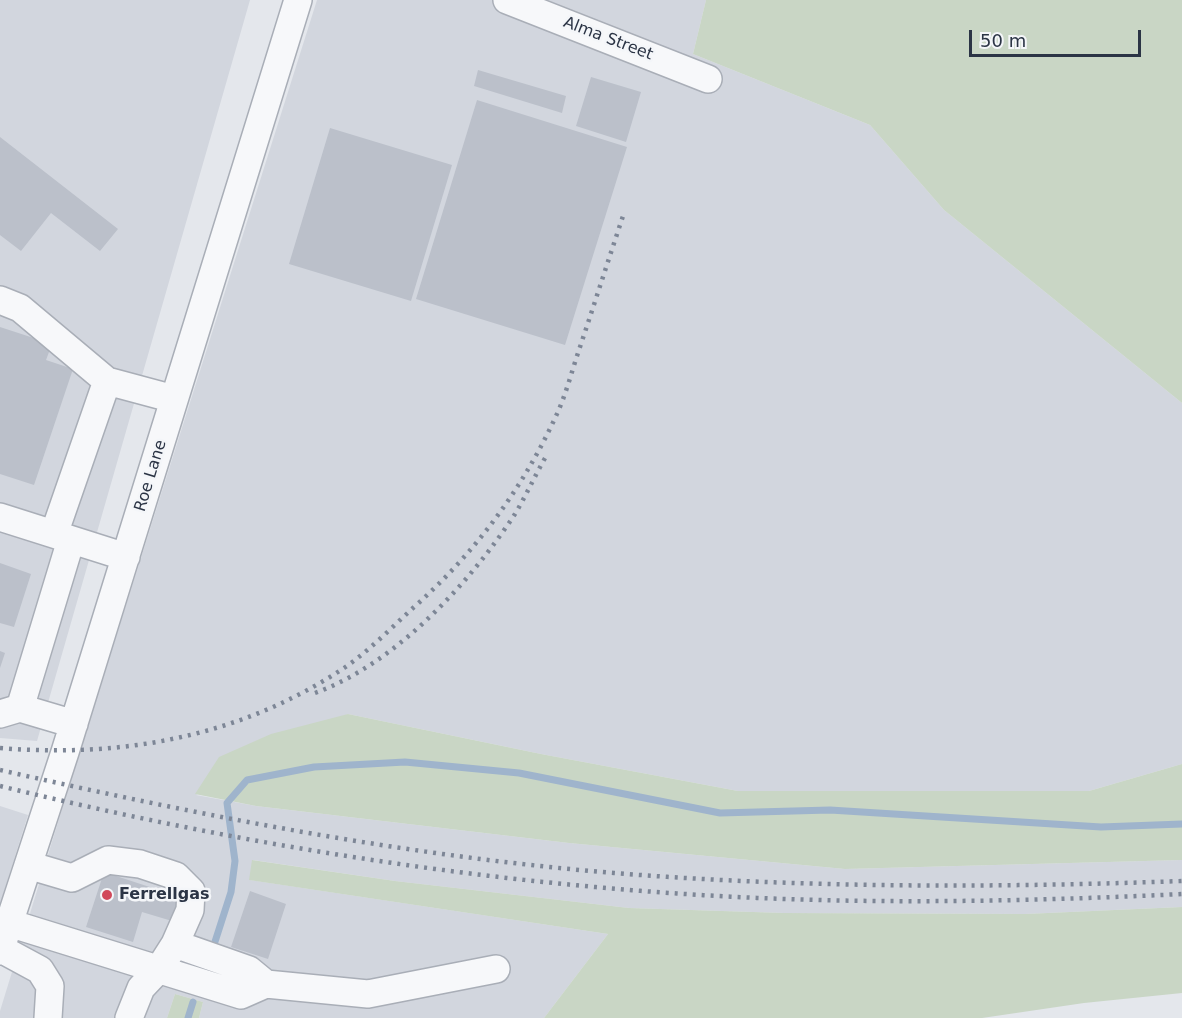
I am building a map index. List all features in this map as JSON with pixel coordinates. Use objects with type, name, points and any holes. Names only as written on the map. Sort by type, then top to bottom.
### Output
[{"type":"street","name":"Roe Lane","points":[[0,950],[9,923],[16,875],[74,724],[298,0]]},
{"type":"street","name":"Alma Street","points":[[507,0],[708,79]]},
{"type":"street","points":[[0,300],[20,308],[107,381],[174,399]]},
{"type":"street","points":[[74,724],[10,711],[107,381]]},
{"type":"street","points":[[0,517],[126,557]]},
{"type":"street","points":[[16,875],[72,878],[108,860],[140,864],[176,876],[191,891],[190,910],[175,944],[159,969],[141,988],[129,1018]]},
{"type":"street","points":[[9,923],[241,995],[266,984],[368,994],[496,969]]},
{"type":"street","points":[[175,944],[249,970],[266,984]]},
{"type":"street","points":[[0,950],[40,970],[50,986],[48,1018]]},
{"type":"shaded area","points":[[0,0],[250,0],[37,741],[0,738]]},
{"type":"shaded area","points":[[317,0],[706,0],[693,54],[870,125],[944,210],[1182,403],[1182,764],[1089,791],[738,791],[541,754],[348,714],[196,795],[256,806],[569,843],[845,869],[1182,860],[1182,907],[1025,914],[784,913],[629,908],[395,881],[253,860],[250,880],[608,934],[544,1018],[199,1018],[203,1002],[175,994],[167,1018],[0,1018],[0,1011],[75,767]]},
{"type":"shaded area","points":[[0,806],[28,815],[0,904]]},
{"type":"green space","points":[[706,0],[1182,0],[1182,403],[944,210],[870,125],[693,54]]},
{"type":"green space","points":[[348,714],[541,754],[738,791],[1089,791],[1182,764],[1182,860],[845,869],[569,843],[256,806],[195,794],[219,757],[271,734]]},
{"type":"green space","points":[[252,860],[395,881],[629,908],[784,913],[1025,914],[1182,907],[1182,993],[1084,1003],[982,1018],[544,1018],[608,934],[249,880]]},
{"type":"green space","points":[[175,994],[203,1002],[199,1018],[167,1018]]},
{"type":"building","points":[[478,70],[566,96],[562,113],[474,86]]},
{"type":"building","points":[[591,77],[641,92],[626,142],[576,126]]},
{"type":"building","points":[[477,100],[627,147],[565,345],[416,299]]},
{"type":"building","points":[[330,128],[452,165],[411,301],[289,264]]},
{"type":"building","points":[[0,137],[118,229],[100,251],[51,213],[21,251],[0,235]]},
{"type":"building","points":[[0,327],[52,344],[46,360],[73,369],[34,485],[0,474]]},
{"type":"building","points":[[0,563],[31,574],[14,627],[0,623]]},
{"type":"building","points":[[0,651],[5,653],[0,668]]},
{"type":"building","points":[[104,872],[180,897],[172,921],[142,912],[133,942],[86,927]]},
{"type":"building","points":[[250,891],[286,904],[268,959],[231,947]]},
{"type":"waterway","points":[[212,951],[231,892],[235,861],[227,803],[247,780],[314,767],[405,762],[519,773],[720,813],[830,810],[1101,827],[1182,824]]},
{"type":"waterway","points":[[188,1018],[193,1002]]},
{"type":"railway","points":[[0,748],[91,749],[179,738],[264,711],[304,692],[344,668],[371,647],[456,566],[495,520],[528,470],[563,400],[624,213]]},
{"type":"railway","points":[[315,693],[345,680],[374,663],[428,619],[453,594],[515,514],[548,453]]},
{"type":"railway","points":[[0,770],[152,803],[305,832],[536,866],[685,878],[827,884],[969,886],[1182,881]]},
{"type":"railway","points":[[0,786],[169,824],[340,855],[512,879],[598,887],[685,894],[872,901],[1058,899],[1182,894]]},
{"type":"place","name":"Ferrellgas","points":[[107,895]]}]
